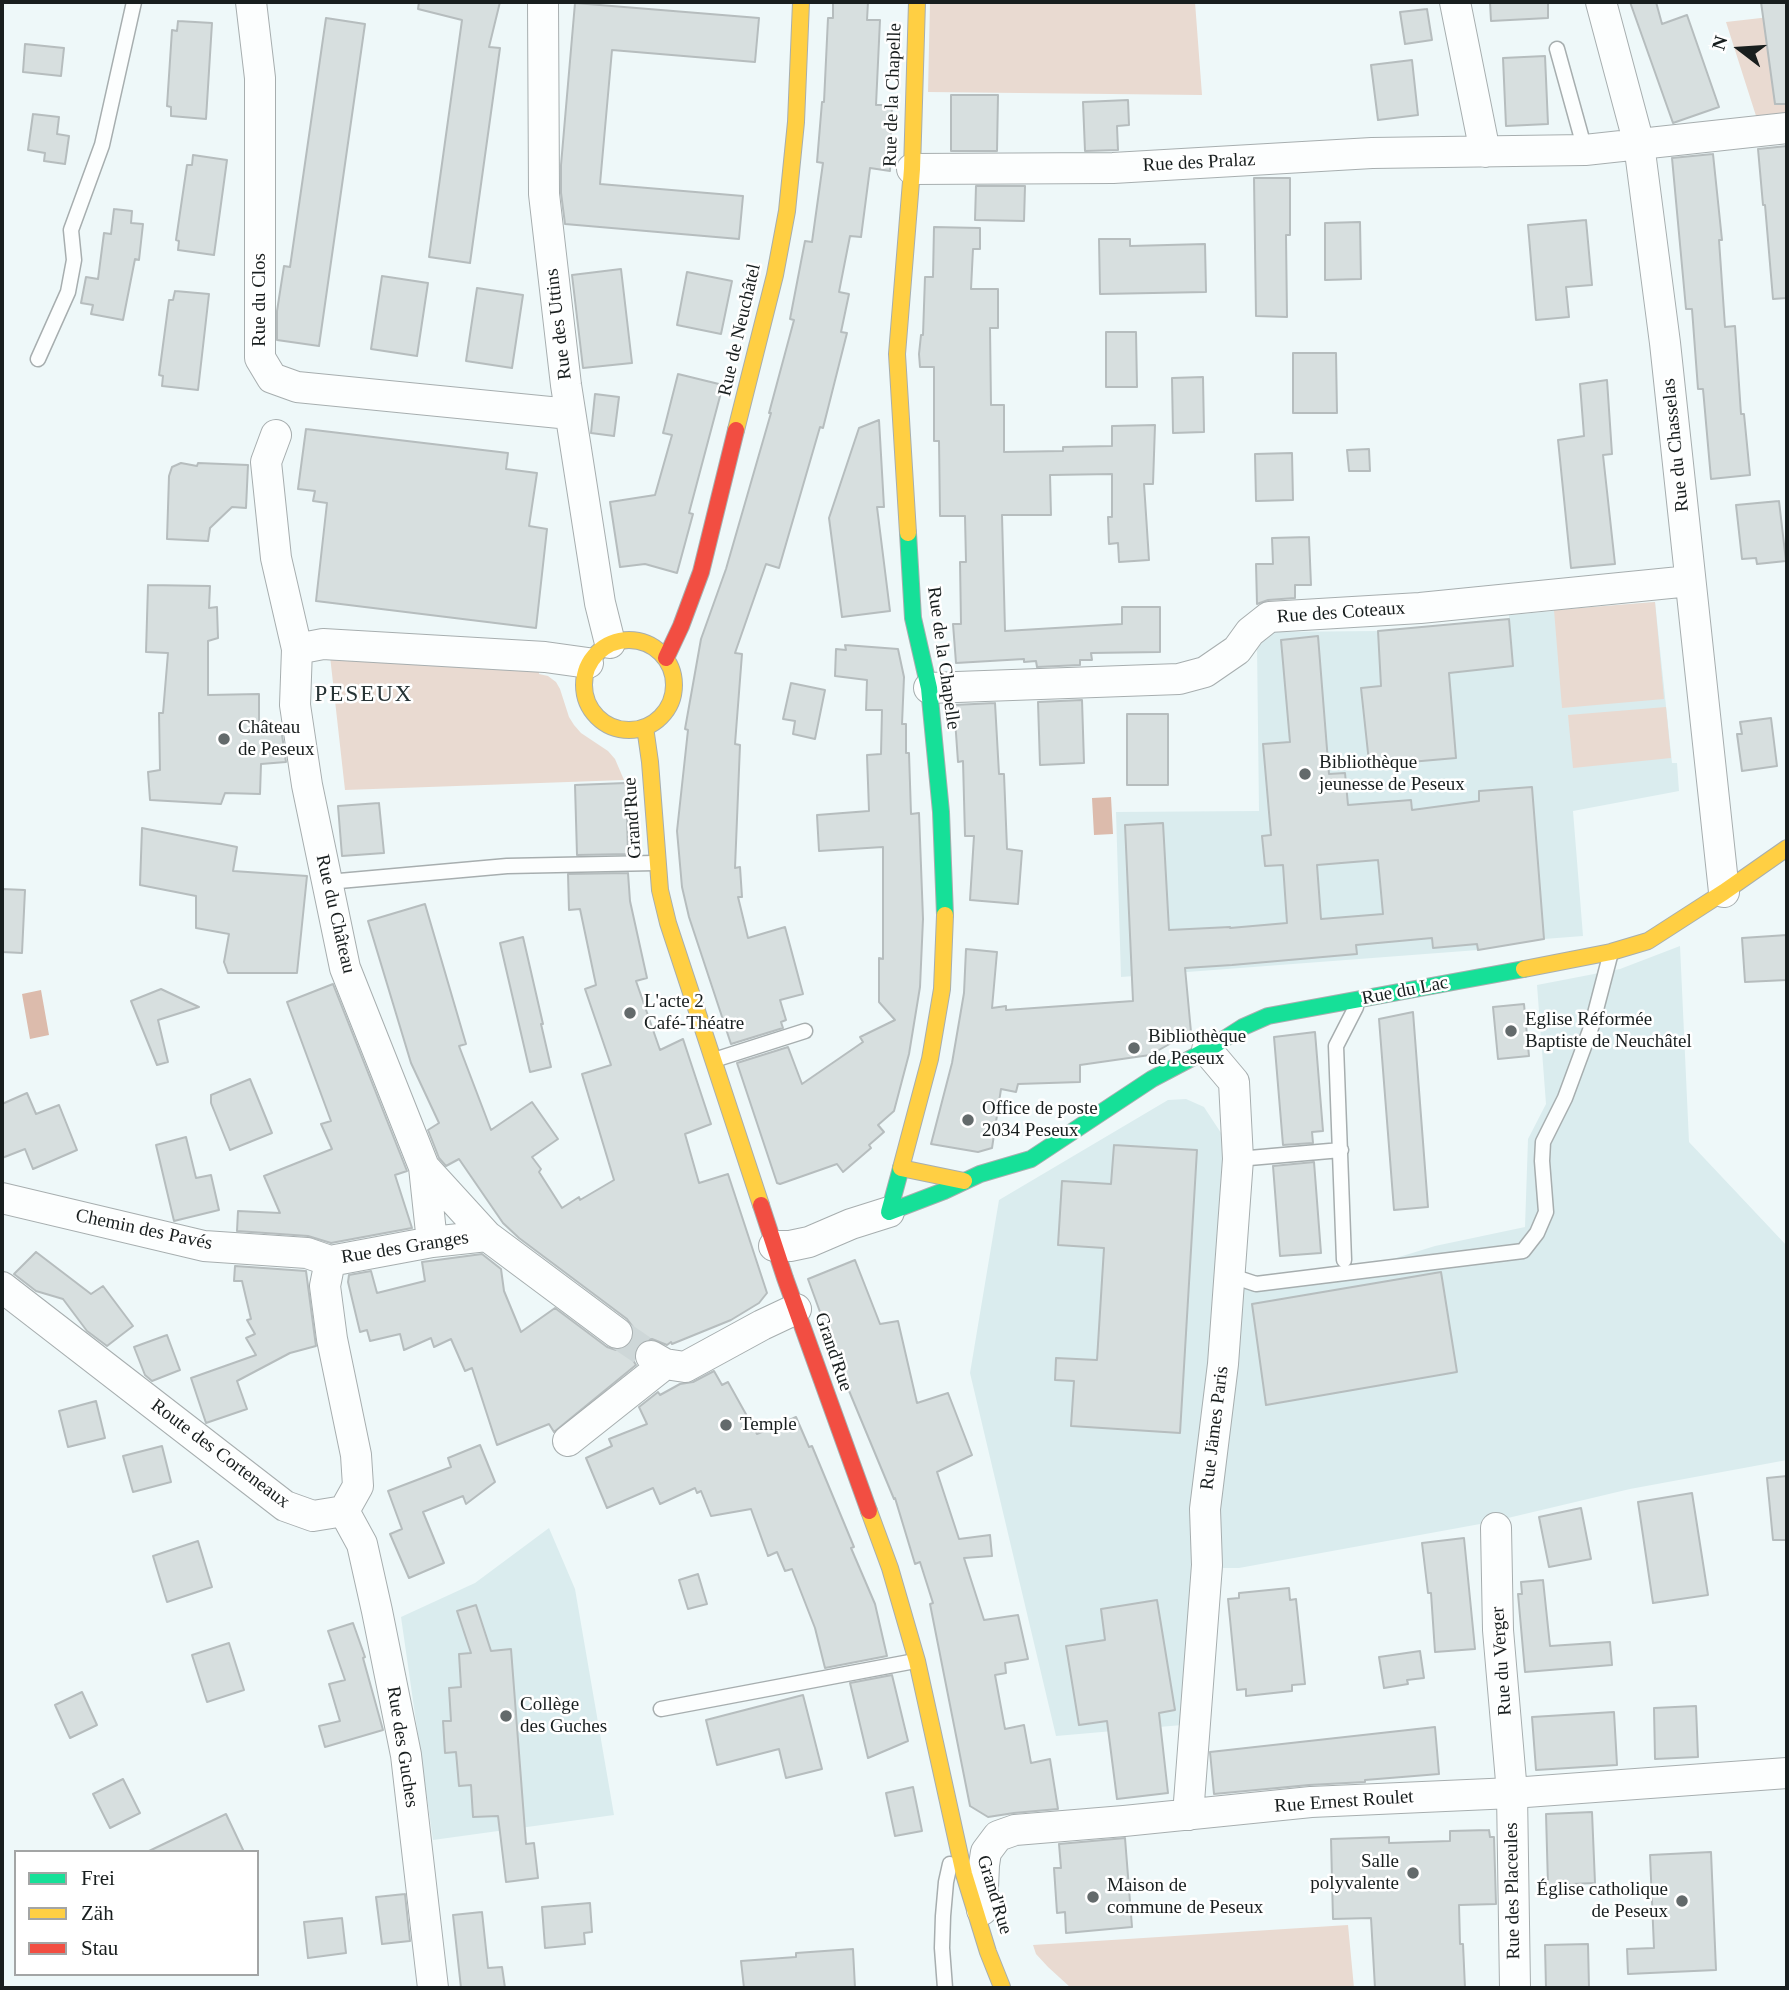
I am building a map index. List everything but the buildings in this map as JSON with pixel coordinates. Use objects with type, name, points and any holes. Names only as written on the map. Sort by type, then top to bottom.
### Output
[{"type":"street","name":"Rue du Clos","points":[[251,2],[260,78],[260,358],[272,378],[297,387],[570,414]]},
{"type":"street","name":"Rue des Uttins","points":[[542,2],[544,194],[563,367],[600,603],[599,653]]},
{"type":"street","name":"Rue de Neuchâtel","points":[[666,658],[701,572],[775,275],[787,211],[796,122],[801,2]]},
{"type":"street","name":"Rue de la Chapelle","points":[[889,1212],[930,1059],[942,989],[945,919],[941,812],[929,688],[913,618],[898,354],[912,169],[917,2]]},
{"type":"street","points":[[1455,2],[1486,152]]},
{"type":"street","name":"Rue du Chasselas","points":[[1601,2],[1639,144],[1665,343],[1724,892]]},
{"type":"street","name":"Rue des Pralaz","points":[[912,169],[1113,168],[1372,153],[1586,150],[1787,128]]},
{"type":"street","name":"Rue du Château","points":[[276,435],[266,462],[276,558],[297,649],[295,705],[307,785],[345,968],[424,1167],[432,1241]]},
{"type":"street","name":"Rue des Coteaux","points":[[929,688],[1179,679],[1205,672],[1237,650],[1250,632],[1269,617],[1420,608],[1690,581]]},
{"type":"street","points":[[297,649],[323,645],[545,657],[599,653],[625,639],[640,641],[655,647],[666,658],[672,670],[673,698],[667,710],[645,727],[631,730],[616,728],[603,722],[586,699],[584,684],[599,653]]},
{"type":"street","name":"Grand'Rue","points":[[645,727],[660,890],[668,923],[774,1246],[890,1568],[917,1661],[956,1839],[981,1926],[1006,1987]]},
{"type":"street","name":"Rue du Lac","points":[[889,1212],[964,1181],[1031,1159],[1152,1079],[1207,1050],[1243,1027],[1268,1016],[1611,951],[1648,941],[1787,848]]},
{"type":"street","name":"Rue Jämes Paris","points":[[1188,1815],[1207,1565],[1205,1509],[1223,1364],[1238,1159],[1234,1082],[1207,1050]]},
{"type":"street","name":"Rue du Château","points":[[424,1167],[487,1236]]},
{"type":"street","points":[[901,1168],[964,1181]]},
{"type":"street","name":"Chemin des Pavés","points":[[2,1198],[204,1246],[307,1253],[330,1261]]},
{"type":"street","points":[[774,1246],[809,1242],[851,1224],[889,1212]]},
{"type":"street","name":"Rue des Granges","points":[[330,1261],[432,1241],[487,1236],[617,1332]]},
{"type":"street","points":[[330,1261],[325,1286],[328,1312],[356,1455],[358,1486],[344,1511]]},
{"type":"street","name":"Route des Corteneaux","points":[[2,1287],[285,1506],[313,1516],[344,1511]]},
{"type":"street","points":[[568,1441],[658,1360],[685,1367],[796,1309]]},
{"type":"street","name":"Rue des Guches","points":[[344,1511],[362,1544],[406,1755],[433,1988]]},
{"type":"street","name":"Rue du Verger","points":[[1496,1528],[1498,1630],[1512,1793]]},
{"type":"street","name":"Rue Ernest Roulet","points":[[981,1926],[986,1852],[998,1836],[1015,1830],[1311,1802],[1512,1793],[1787,1773]]},
{"type":"street","name":"Rue des Placeules","points":[[1512,1793],[1515,1988]]},
{"type":"lane","points":[[38,359],[68,292],[74,260],[71,230],[102,145],[134,2]]},
{"type":"lane","points":[[1557,49],[1586,150]]},
{"type":"lane","points":[[328,882],[507,866],[657,863]]},
{"type":"lane","points":[[1229,1275],[1256,1284],[1523,1251],[1537,1233],[1546,1212],[1543,1142],[1565,1098],[1592,1025],[1611,951]]},
{"type":"lane","points":[[1344,1260],[1336,1045],[1360,1000]]},
{"type":"lane","points":[[713,1060],[805,1031]]},
{"type":"lane","points":[[1238,1159],[1340,1150]]},
{"type":"lane","points":[[662,1709],[917,1661]]},
{"type":"lane","points":[[945,1988],[943,1916],[946,1882],[956,1839]]},
{"type":"shaded area","points":[[930,2],[1195,2],[1202,95],[928,92]]},
{"type":"shaded area","points":[[1787,15],[1787,28],[1765,32],[1775,104],[1787,103],[1787,116],[1757,119],[1726,22]]},
{"type":"shaded area","points":[[1655,602],[1672,763],[1677,763],[1679,791],[1573,811],[1583,936],[1544,939],[1478,950],[1121,977],[1116,812],[1259,811],[1257,645],[1273,632],[1378,631],[1509,619],[1509,615]]},
{"type":"shaded area","points":[[1655,602],[1664,699],[1562,708],[1554,610]]},
{"type":"shaded area","points":[[330,656],[539,668],[539,674],[556,682],[574,725],[581,733],[608,751],[615,759],[624,780],[345,790]]},
{"type":"shaded area","points":[[1666,707],[1671,758],[1573,768],[1568,715]]},
{"type":"shaded area","points":[[1111,797],[1113,834],[1094,835],[1092,798]]},
{"type":"shaded area","points":[[1680,946],[1689,1142],[1787,1246],[1787,1460],[1630,1489],[1491,1522],[1239,1568],[1223,1568],[1205,1723],[1056,1736],[970,1373],[999,1200],[1168,1100],[1186,1099],[1204,1107],[1238,1159],[1229,1274],[1256,1284],[1344,1274],[1435,1246],[1525,1227],[1528,1139],[1546,1104],[1537,985],[1620,969]]},
{"type":"shaded area","points":[[41,990],[49,1035],[30,1039],[22,994]]},
{"type":"shaded area","name":"Collège des Guches","points":[[549,1528],[575,1589],[614,1815],[433,1840],[401,1617],[475,1583]]},
{"type":"shaded area","points":[[1348,1925],[1354,1988],[1071,1988],[1036,1954],[1033,1945]]},
{"type":"tunnel","points":[[617,1333],[651,1356]]},
{"type":"traffic: fast","points":[[908,533],[913,618],[929,688],[941,812],[945,915]]},
{"type":"traffic: fast","points":[[901,1168],[889,1212],[980,1174],[1031,1159],[1152,1079],[1207,1050],[1243,1027],[1268,1016],[1524,969]]},
{"type":"traffic: slow","points":[[736,430],[775,275],[787,211],[796,122],[801,2]]},
{"type":"traffic: slow","points":[[908,533],[897,354],[912,169],[917,2]]},
{"type":"traffic: slow","points":[[629,640],[646,644],[661,653],[670,668],[674,685],[670,702],[661,717],[646,726],[629,730],[612,726],[597,717],[588,702],[584,685],[588,668],[597,653],[612,644],[629,640]]},
{"type":"traffic: slow","points":[[645,727],[660,890],[668,923],[761,1205]]},
{"type":"traffic: slow","points":[[1524,969],[1611,952],[1648,941],[1787,848]]},
{"type":"traffic: slow","points":[[945,915],[942,989],[930,1059],[901,1168],[964,1181]]},
{"type":"traffic: slow","points":[[869,1511],[890,1568],[917,1661],[964,1874],[988,1952],[1002,1987]]},
{"type":"traffic: jam","points":[[666,658],[701,572],[736,430]]},
{"type":"traffic: jam","points":[[761,1205],[869,1511]]},
{"type":"place","name":"Château de Peseux","points":[[224,739]]},
{"type":"place","name":"Bibliothèque jeunesse de Peseux","points":[[1305,774]]},
{"type":"place","name":"L'acte 2 Café-Théatre","points":[[630,1013]]},
{"type":"place","name":"Eglise Réformée Baptiste de Neuchâtel","points":[[1511,1031]]},
{"type":"place","name":"Bibliothèque de Peseux","points":[[1134,1048]]},
{"type":"place","name":"Office de poste 2034 Peseux","points":[[968,1120]]},
{"type":"place","name":"Temple","points":[[726,1425]]},
{"type":"place","name":"Collège des Guches","points":[[506,1716]]},
{"type":"place","name":"Salle polyvalente","points":[[1413,1873]]},
{"type":"place","name":"Maison de commune de Peseux","points":[[1093,1897]]},
{"type":"place","name":"Église catholique de Peseux","points":[[1682,1901]]},
{"type":"district","name":"PESEUX","points":[[364,695]]}]
